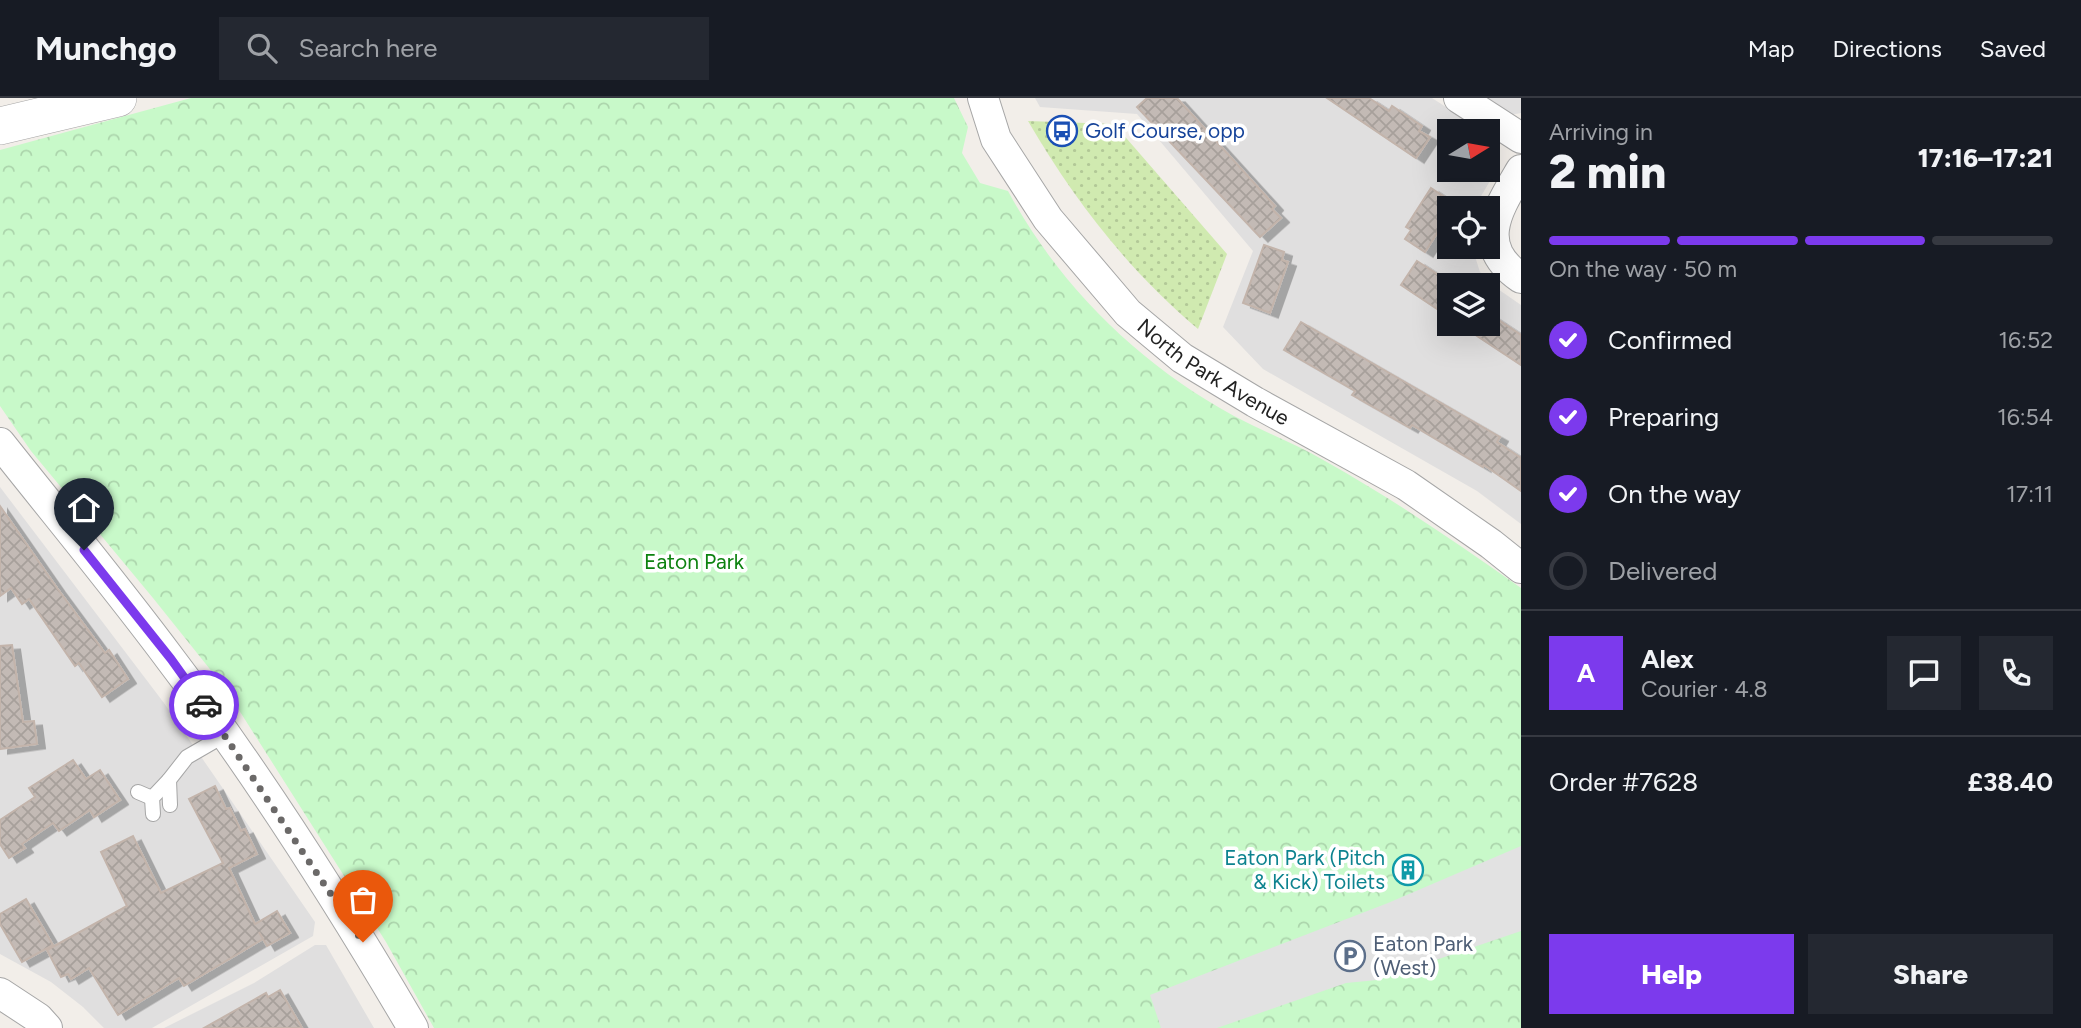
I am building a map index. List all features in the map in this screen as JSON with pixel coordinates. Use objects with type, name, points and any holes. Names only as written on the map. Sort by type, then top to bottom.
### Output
[{"type":"street","points":[[0,126],[118,98]]},
{"type":"street","name":"North Park Avenue","points":[[983,98],[996,139],[1048,219],[1128,313],[1182,358],[1255,402],[1406,485],[1521,568]]},
{"type":"street","points":[[1459,98],[1521,138]]},
{"type":"street","points":[[1521,170],[1494,219],[1494,244],[1507,269],[1521,278]]},
{"type":"street","points":[[0,443],[171,659],[225,735],[350,920],[413,1028]]},
{"type":"street","points":[[0,993],[47,1028]]},
{"type":"lane","points":[[153,814],[145,795],[169,779],[187,757],[225,735]]},
{"type":"lane","points":[[169,779],[170,805]]},
{"type":"shaded area","points":[[1035,98],[1432,98],[1464,119],[1437,119],[1437,182],[1489,182],[1481,196],[1437,196],[1437,259],[1476,259],[1481,273],[1437,273],[1437,336],[1500,336],[1500,290],[1521,305],[1521,524],[1477,491],[1263,369],[1223,327],[1253,251],[1137,114],[1040,107]]},
{"type":"shaded area","points":[[1483,98],[1521,98],[1521,113],[1510,115]]},
{"type":"shaded area","points":[[0,487],[164,703],[315,922],[313,936],[152,1028],[104,1028],[51,982],[0,954]]},
{"type":"shaded area","name":"Eaton Park (West)","points":[[1521,846],[1521,931],[1377,980],[1346,983],[1217,1028],[1161,1028],[1150,995],[1388,903]]},
{"type":"shaded area","points":[[315,945],[326,945],[374,1028],[164,1028],[254,983]]},
{"type":"green space","name":"Eaton Park","points":[[191,98],[954,98],[968,127],[962,153],[980,183],[1008,191],[1051,259],[1104,320],[1134,347],[1199,395],[1350,476],[1521,588],[1521,1028],[434,1028],[386,942],[225,688],[31,451],[0,406],[0,150]]},
{"type":"green space","points":[[1028,121],[1114,124],[1227,254],[1198,329],[1148,283],[1104,232],[1064,179]]},
{"type":"building","points":[[1147,98],[1177,98],[1275,206],[1272,209],[1281,218],[1260,237],[1137,107]]},
{"type":"building","points":[[1327,98],[1369,98],[1389,111],[1392,106],[1422,126],[1419,131],[1430,137],[1416,158]]},
{"type":"building","points":[[1431,188],[1443,196],[1437,196],[1437,233],[1425,252],[1405,239],[1411,230],[1406,227]]},
{"type":"building","points":[[1264,245],[1284,252],[1282,260],[1288,262],[1270,313],[1243,303]]},
{"type":"building","points":[[1417,261],[1437,274],[1437,309],[1401,285]]},
{"type":"building","points":[[1500,321],[1521,335],[1521,365],[1477,336],[1500,336]]},
{"type":"building","points":[[1301,322],[1500,437],[1497,442],[1521,458],[1521,491],[1484,465],[1483,467],[1412,425],[1410,428],[1352,395],[1355,391],[1284,350]]},
{"type":"building","points":[[0,506],[105,653],[109,650],[128,679],[102,697],[79,663],[75,666],[29,599],[22,604],[11,588],[0,596]]},
{"type":"building","points":[[12,645],[23,722],[34,721],[37,744],[0,749],[0,646]]},
{"type":"building","points":[[73,760],[86,779],[100,770],[120,800],[94,817],[90,810],[59,831],[53,823],[22,844],[25,848],[9,858],[0,844],[0,820],[35,797],[29,788]]},
{"type":"building","points":[[215,786],[241,831],[245,829],[257,854],[229,868],[255,924],[277,911],[290,933],[267,946],[263,939],[184,986],[179,978],[118,1015],[89,968],[71,979],[68,974],[61,977],[47,950],[127,906],[101,852],[133,836],[161,893],[223,863],[189,799]]},
{"type":"building","points":[[26,899],[53,945],[22,962],[0,924],[0,914]]},
{"type":"building","points":[[280,990],[302,1028],[204,1028],[266,993],[268,997]]},
{"type":"way so far","points":[[204,705],[363,942]]},
{"type":"place","name":"Golf Course, opp","points":[[1062,131]]},
{"type":"place","name":"Eaton Park (Pitch & Kick) Toilets","points":[[1408,870]]},
{"type":"place","name":"Eaton Park (West)","points":[[1350,956]]},
{"type":"route","points":[[84,550],[204,705]]}]
